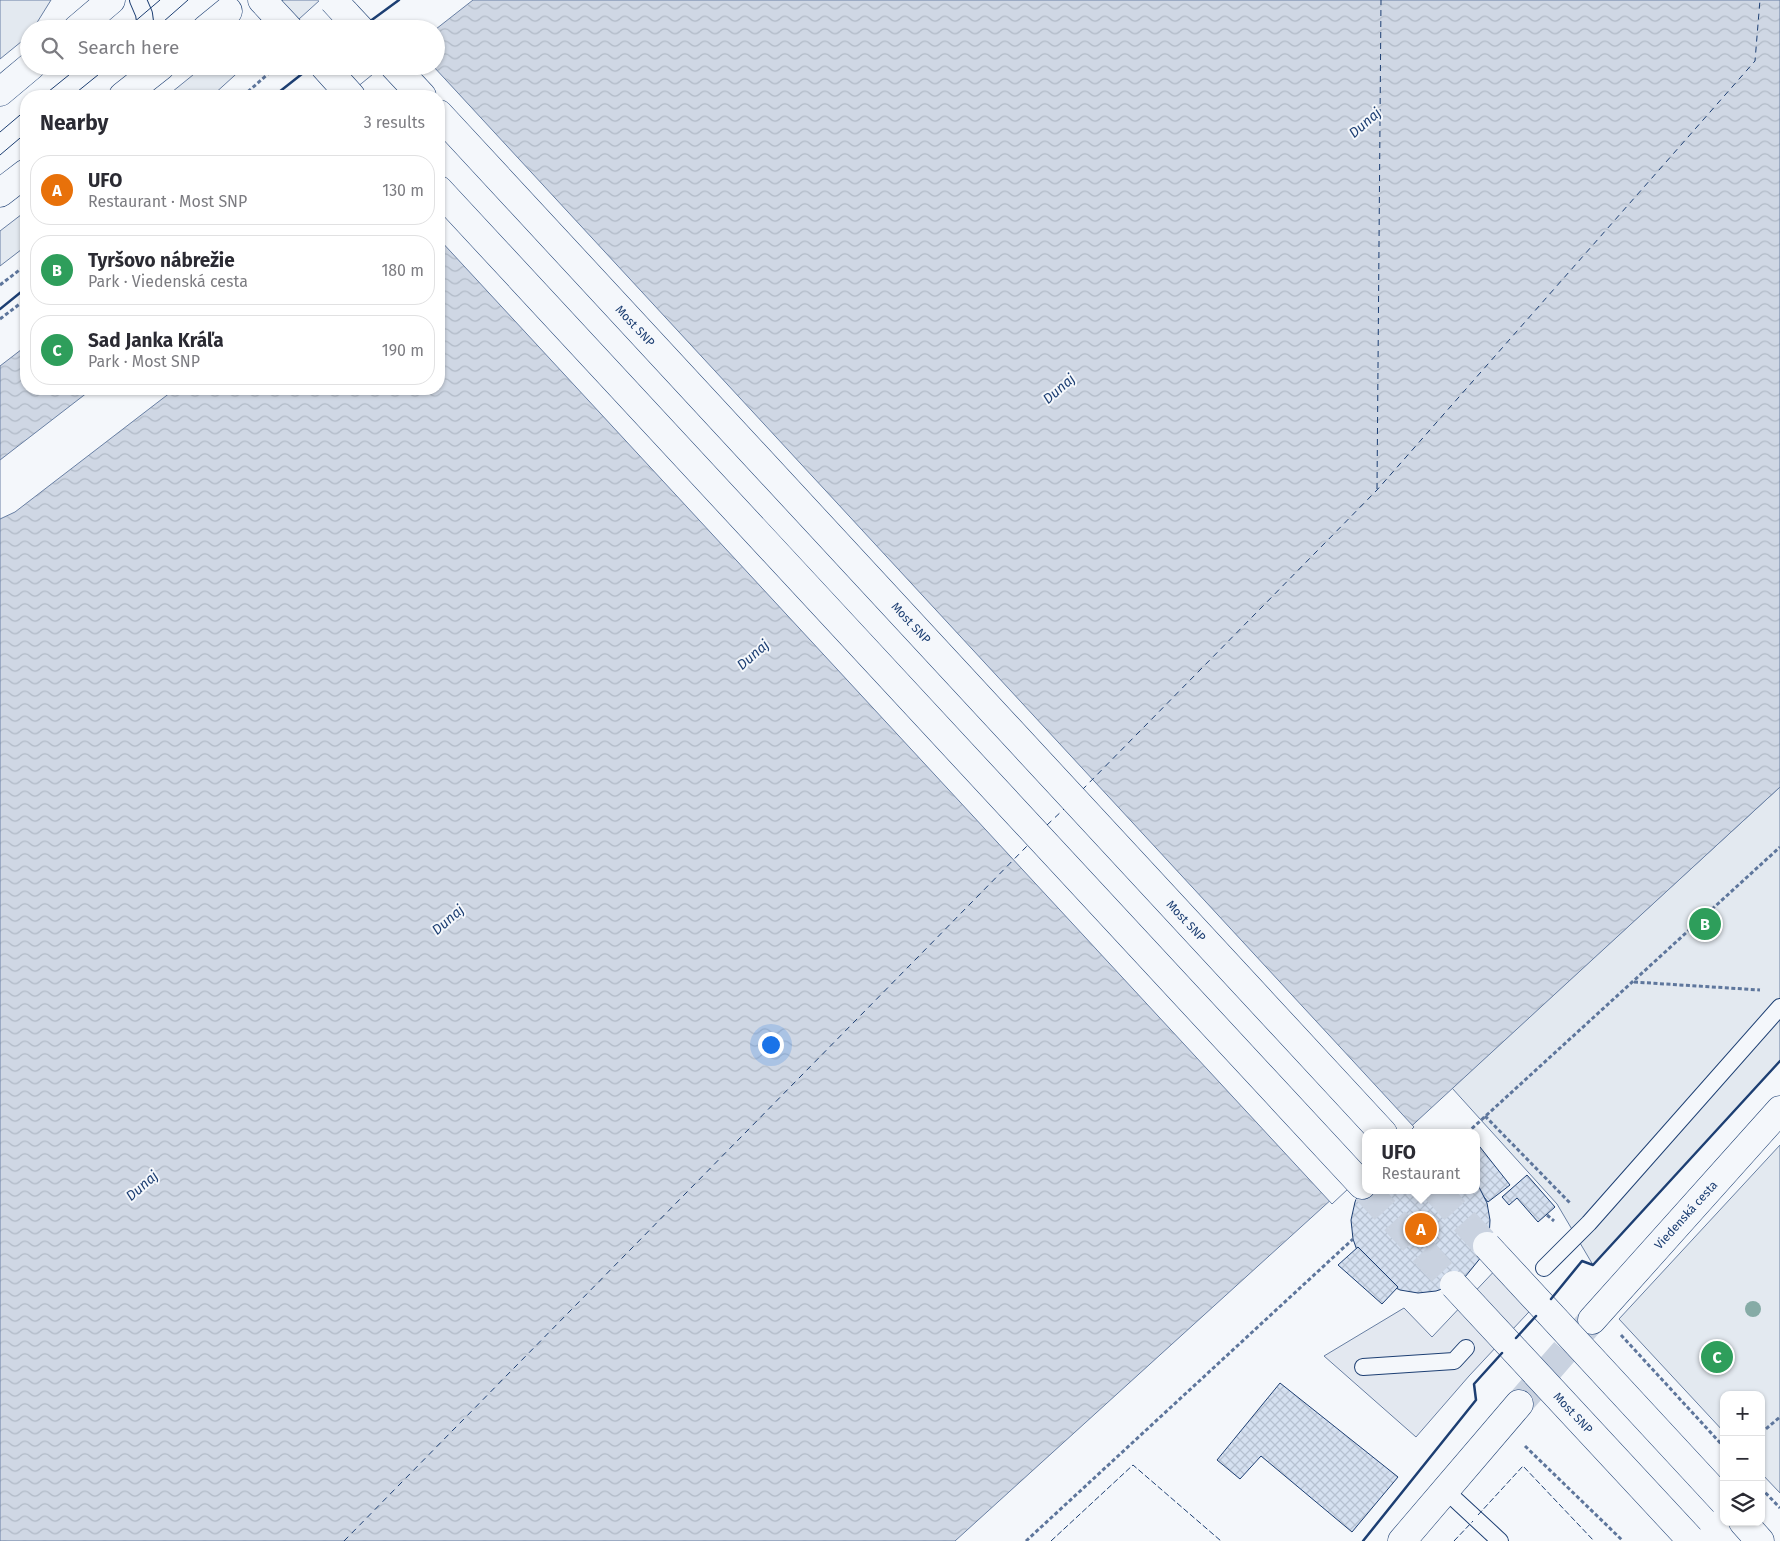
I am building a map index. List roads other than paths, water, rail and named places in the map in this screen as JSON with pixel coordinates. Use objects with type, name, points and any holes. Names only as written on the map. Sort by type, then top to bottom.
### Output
[{"type":"main road","points":[[88,20],[112,0]]},
{"type":"main road","points":[[262,0],[281,20]]},
{"type":"main road","points":[[333,0],[352,20]]},
{"type":"main road","points":[[217,20],[228,11]]},
{"type":"main road","points":[[0,92],[20,75]]},
{"type":"main road","points":[[133,83],[146,75]]},
{"type":"main road","points":[[332,75],[346,90]]},
{"type":"main road","points":[[402,75],[416,90]]},
{"type":"main road","name":"Most SNP","points":[[445,120],[1379,1129]]},
{"type":"main road","points":[[0,193],[20,178]]},
{"type":"main road","points":[[445,196],[1362,1186]]},
{"type":"main road","name":"Viedenská cesta","points":[[1595,1316],[1780,1110]]},
{"type":"main road","points":[[1487,1246],[1720,1498]]},
{"type":"main road","name":"Most SNP","points":[[1454,1285],[1692,1541]]},
{"type":"main road","points":[[1402,1541],[1519,1404]]},
{"type":"main road","points":[[1747,1526],[1760,1541]]},
{"type":"lane","points":[[138,0],[145,20]]},
{"type":"lane","points":[[1544,1268],[1589,1223],[1780,1007]]},
{"type":"lane","points":[[1363,1367],[1454,1361],[1466,1348]]},
{"type":"lane","points":[[1445,1490],[1500,1541]]},
{"type":"water","name":"Dunaj","points":[[473,0],[1780,0],[1780,787],[1408,1129],[1362,1129],[1362,1172],[955,1541],[0,1541],[0,366],[20,351],[20,395],[445,395],[445,90],[429,90],[403,75],[445,75],[445,22]]},
{"type":"tunnel","points":[[1370,1194],[1454,1285]]},
{"type":"tunnel","points":[[1440,1194],[1487,1246]]},
{"type":"tunnel","points":[[1519,1404],[1590,1322]]},
{"type":"tram line","points":[[137,20],[160,0]]},
{"type":"tram line","points":[[165,20],[188,0]]},
{"type":"tram line","points":[[50,90],[69,75]]},
{"type":"tram line","points":[[79,90],[98,75]]},
{"type":"tram line","points":[[0,132],[20,115]]},
{"type":"tram line","points":[[0,155],[20,138]]},
{"type":"place","name":"Tyršovo nábrežie","points":[[1705,924]]},
{"type":"place","name":"UFO","points":[[1421,1229]]},
{"type":"place","name":"Sad Janka Kráľa","points":[[1717,1357]]}]
